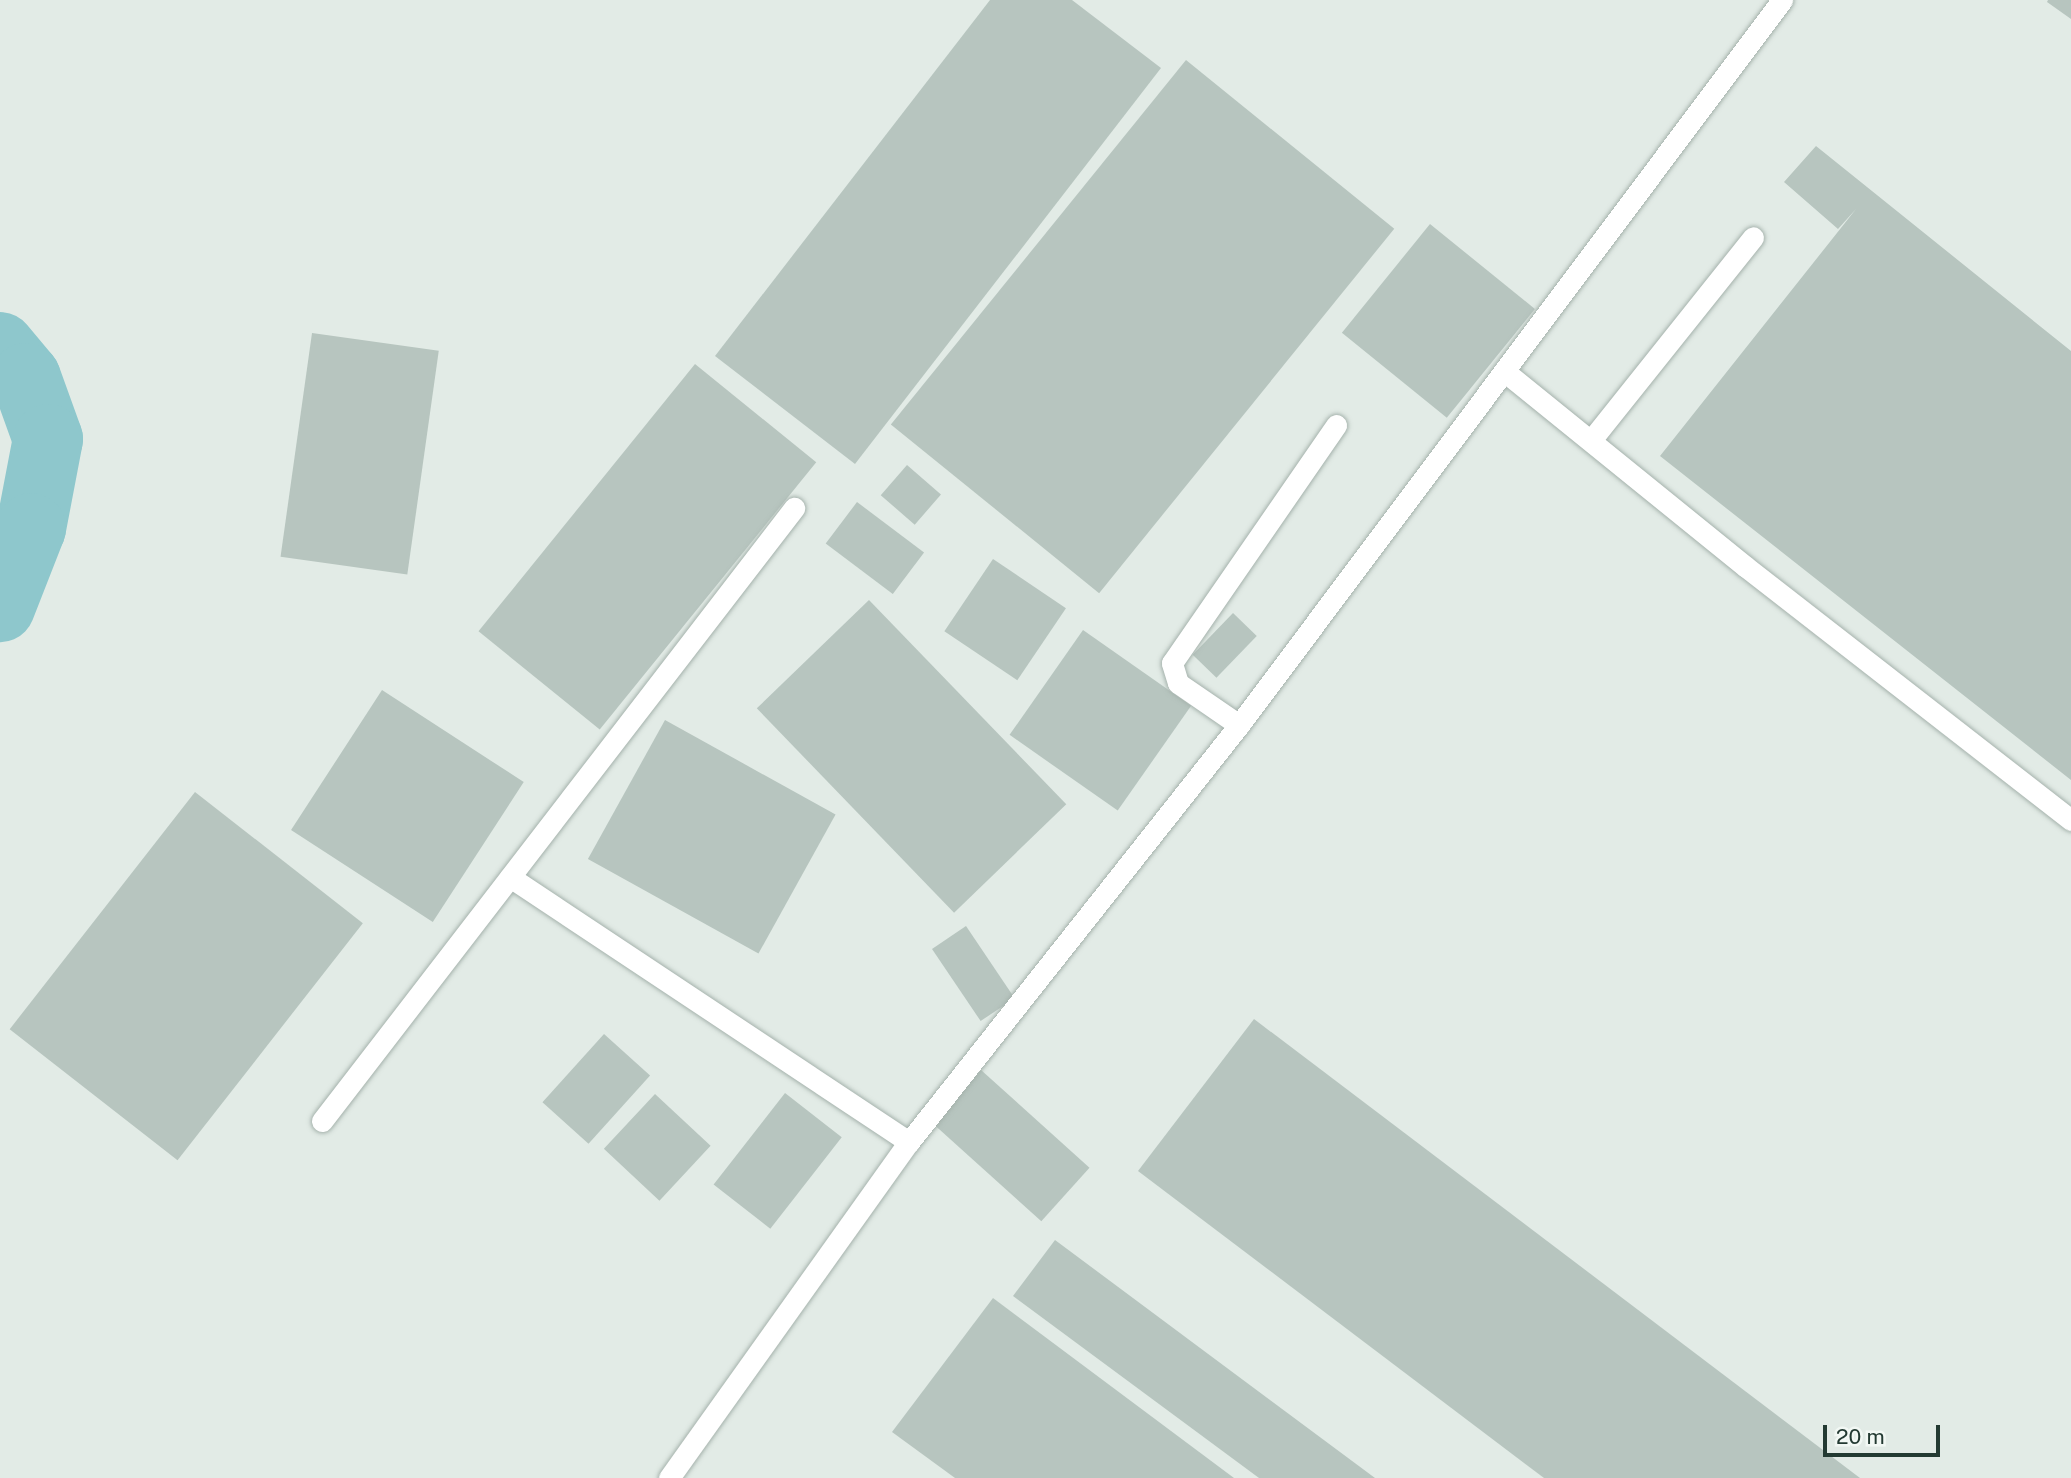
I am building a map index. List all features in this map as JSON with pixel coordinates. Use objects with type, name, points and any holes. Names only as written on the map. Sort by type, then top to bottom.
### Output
[{"type":"street","points":[[669,1478],[909,1142],[1239,725],[1782,0]]},
{"type":"street","points":[[1592,439],[1753,237]]},
{"type":"street","points":[[1504,371],[1592,439],[1746,567],[2071,820]]},
{"type":"street","points":[[1239,725],[1178,683],[1172,663],[1336,425]]},
{"type":"street","points":[[321,1121],[794,508]]},
{"type":"street","points":[[510,877],[909,1142]]},
{"type":"building","points":[[990,0],[1072,0],[1161,68],[855,464],[715,356]]},
{"type":"building","points":[[2071,0],[2071,19],[2047,2]]},
{"type":"building","points":[[1186,60],[1394,229],[1099,593],[891,424]]},
{"type":"building","points":[[1816,146],[2071,351],[2071,780],[1660,456],[1856,209],[1838,229],[1784,182]]},
{"type":"building","points":[[1430,224],[1535,309],[1447,418],[1342,333]]},
{"type":"building","points":[[312,333],[439,351],[407,575],[281,557]]},
{"type":"building","points":[[695,364],[816,462],[600,730],[479,631]]},
{"type":"building","points":[[907,465],[941,495],[915,525],[881,495]]},
{"type":"building","points":[[857,502],[924,553],[893,594],[826,544]]},
{"type":"building","points":[[993,559],[1066,608],[1017,680],[944,631]]},
{"type":"building","points":[[869,600],[1066,804],[954,913],[757,708]]},
{"type":"building","points":[[1233,613],[1257,636],[1216,678],[1193,655]]},
{"type":"building","points":[[1083,630],[1191,706],[1118,811],[1010,735]]},
{"type":"building","points":[[382,690],[524,782],[433,922],[291,830]]},
{"type":"building","points":[[665,720],[836,815],[758,954],[588,859]]},
{"type":"building","points":[[195,792],[363,923],[178,1160],[10,1029]]},
{"type":"building","points":[[966,926],[1015,998],[981,1021],[932,949]]},
{"type":"building","points":[[1254,1019],[1860,1478],[1544,1478],[1138,1171]]},
{"type":"building","points":[[604,1034],[650,1075],[589,1144],[542,1102]]},
{"type":"building","points":[[981,1070],[1089,1168],[1041,1221],[933,1124]]},
{"type":"building","points":[[785,1093],[842,1137],[770,1229],[714,1184]]},
{"type":"building","points":[[655,1094],[711,1146],[659,1201],[604,1149]]},
{"type":"building","points":[[1055,1240],[1375,1478],[1259,1478],[1013,1296]]},
{"type":"building","points":[[993,1298],[1234,1478],[955,1478],[892,1432]]},
{"type":"waterway","points":[[0,347],[26,378],[48,439],[31,528],[0,607]]}]
